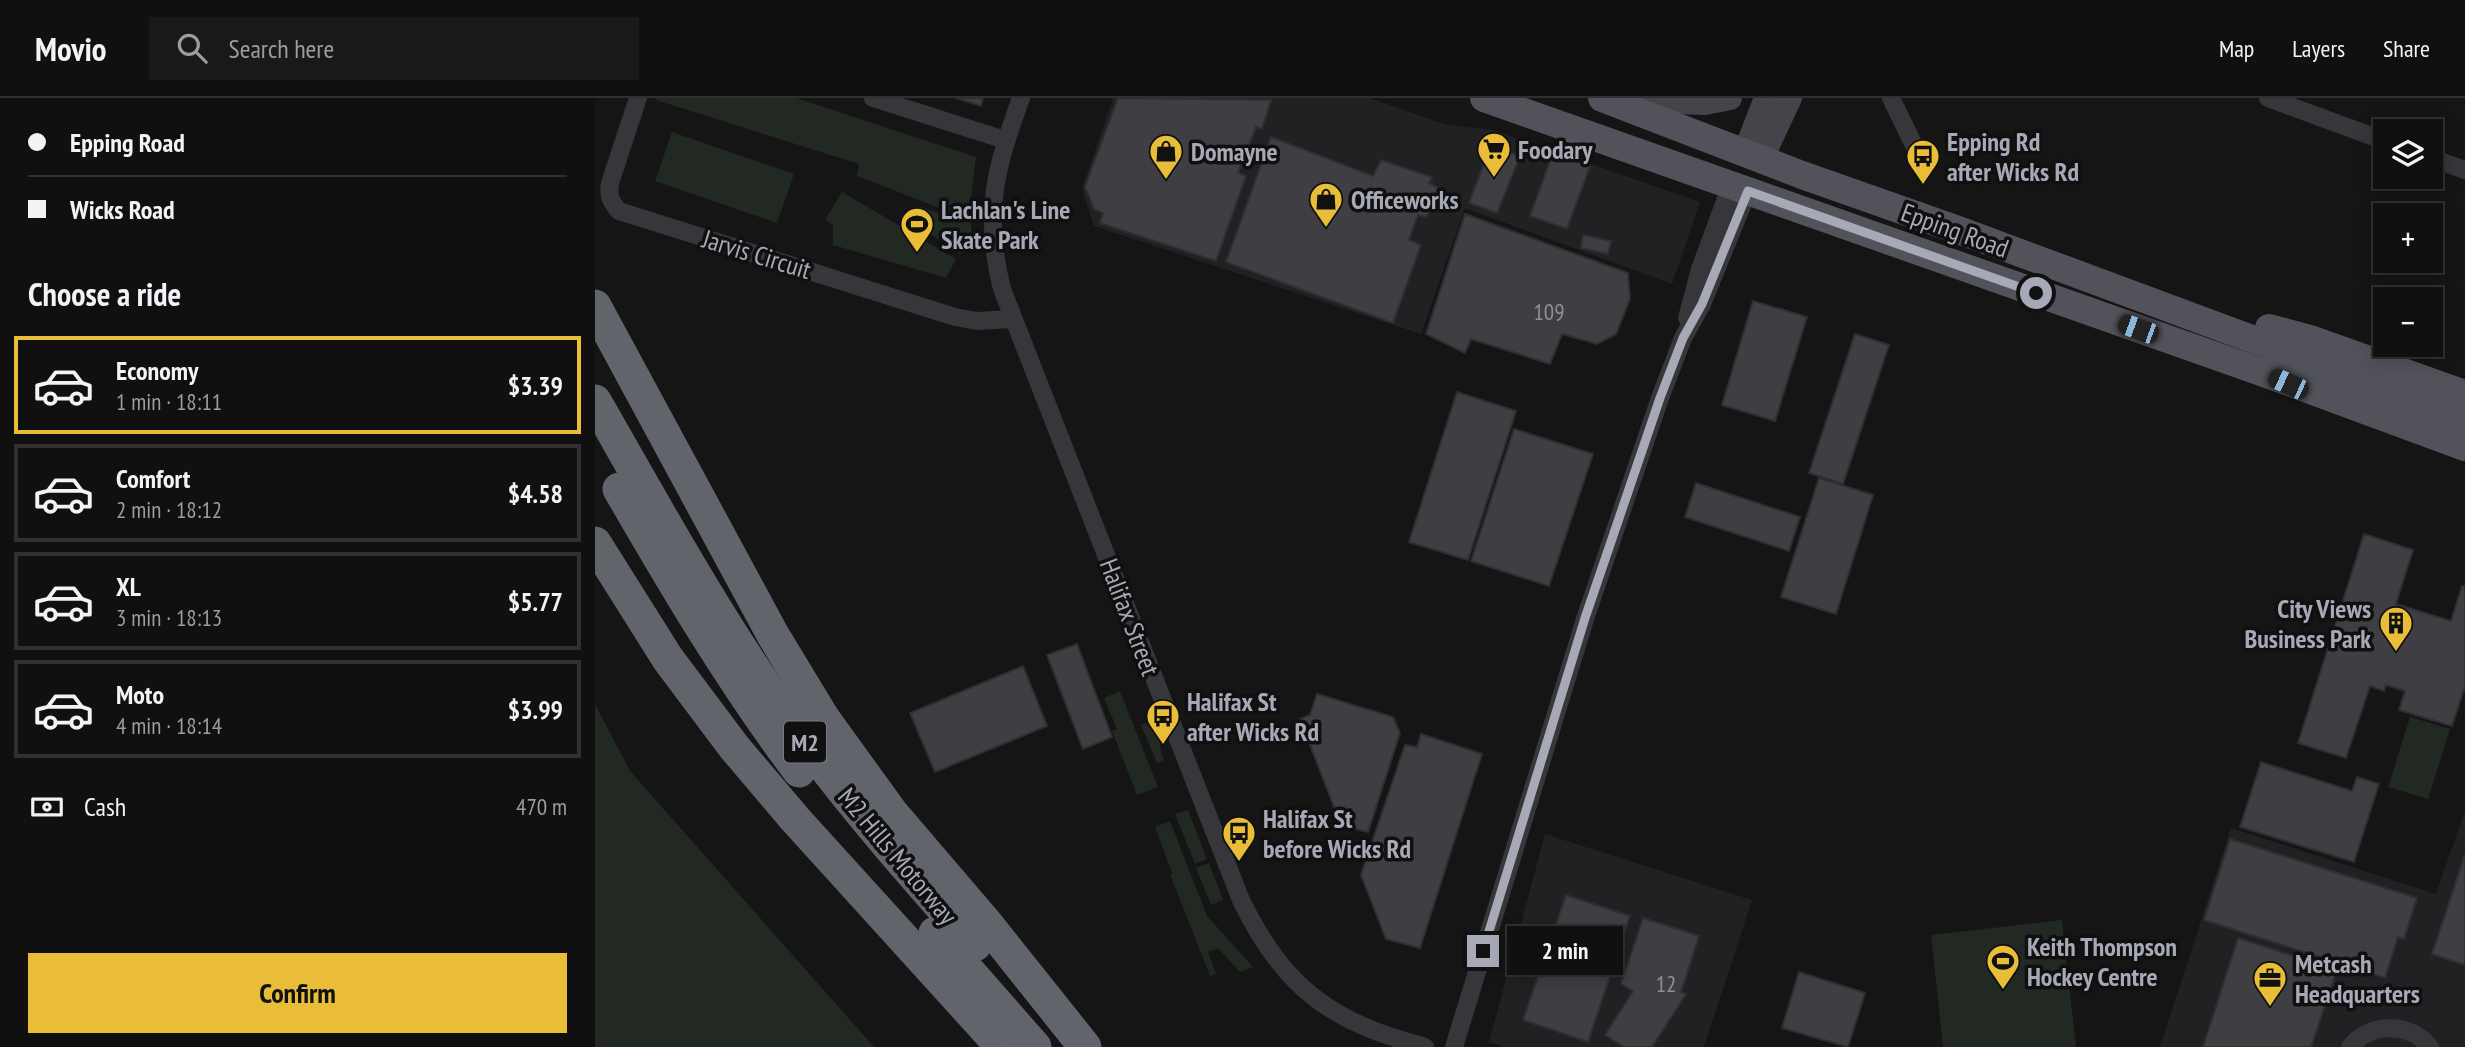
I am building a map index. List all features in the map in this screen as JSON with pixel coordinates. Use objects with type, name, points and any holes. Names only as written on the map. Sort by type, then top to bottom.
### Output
[{"type":"highway","points":[[595,306],[773,635],[824,719],[892,813],[987,924],[1085,1047]]},
{"type":"highway","name":"M2 Hills Motorway","points":[[595,401],[721,617],[797,730],[896,856],[1065,1047]]},
{"type":"highway","name":"M2 Hills Motorway","points":[[595,448],[683,599],[771,733],[817,795],[874,864],[1035,1047]]},
{"type":"highway","points":[[595,543],[668,659],[734,747],[1002,1047]]},
{"type":"main road","name":"Epping Road","points":[[1485,98],[2264,373],[2465,447]]},
{"type":"main road","name":"Epping Road","points":[[1603,98],[2465,418]]},
{"type":"main road","points":[[1603,98],[1705,103],[1730,98]]},
{"type":"main road","points":[[1753,155],[1766,98]]},
{"type":"main road","points":[[1739,188],[1753,155],[1790,98]]},
{"type":"main road","points":[[2136,298],[2285,332],[2465,394]]},
{"type":"main road","points":[[2264,373],[2465,467]]},
{"type":"street","name":"Jarvis Circuit","points":[[638,98],[610,183],[609,194],[619,211],[955,317],[978,321],[1012,319]]},
{"type":"street","points":[[873,98],[1005,140]]},
{"type":"street","name":"Halifax Street","points":[[1021,98],[1005,140],[996,178],[991,220],[994,257],[1002,289],[1241,900],[1257,934],[1279,965],[1322,1003],[1347,1019],[1377,1032],[1425,1047]]},
{"type":"street","points":[[1891,98],[1924,166]]},
{"type":"street","points":[[2268,98],[2373,137]]},
{"type":"street","points":[[2443,162],[2465,170]]},
{"type":"street","points":[[1454,1047],[1591,599],[1660,398],[1683,338],[1702,304],[1739,188]]},
{"type":"street","points":[[2350,1047],[2372,1031],[2390,1028],[2416,1034],[2430,1047]]},
{"type":"shaded area","points":[[796,98],[976,157],[968,219],[857,176],[859,164],[656,100]]},
{"type":"shaded area","points":[[1113,98],[1370,98],[1444,124],[1493,130],[1700,202],[1672,284],[1465,208],[1421,334],[1094,226],[1082,189]]},
{"type":"shaded area","points":[[672,132],[794,174],[777,223],[655,181]]},
{"type":"shaded area","points":[[842,192],[956,259],[946,278],[833,245],[833,225],[825,220]]},
{"type":"shaded area","points":[[918,206],[971,223],[972,246],[960,254],[910,220]]},
{"type":"shaded area","points":[[1120,691],[1158,787],[1137,795],[1112,731],[1117,729],[1104,698]]},
{"type":"shaded area","points":[[595,704],[630,771],[874,1047],[595,1047]]},
{"type":"shaded area","points":[[2410,717],[2450,729],[2428,799],[2388,787]]},
{"type":"shaded area","points":[[1156,719],[1164,760],[1157,763],[1141,725]]},
{"type":"shaded area","points":[[1188,810],[1207,859],[1195,864],[1175,814]]},
{"type":"shaded area","points":[[2465,810],[2465,1047],[2160,1047],[2231,828],[2436,894]]},
{"type":"shaded area","points":[[1170,821],[1207,916],[1253,967],[1240,972],[1218,948],[1208,952],[1216,974],[1210,976],[1170,874],[1172,873],[1155,827]]},
{"type":"shaded area","points":[[1545,834],[1752,900],[1704,1047],[1504,1047],[1489,1042]]},
{"type":"shaded area","points":[[1209,863],[1223,900],[1211,905],[1196,868]]},
{"type":"shaded area","name":"Keith Thompson Hockey Centre","points":[[2062,920],[2076,1047],[1943,1047],[1931,935]]},
{"type":"building","points":[[956,98],[983,98],[981,106]]},
{"type":"building","name":"Domayne","points":[[1118,98],[1271,100],[1262,129],[1256,127],[1238,173],[1246,176],[1216,261],[1100,223],[1103,213],[1094,209],[1085,187]]},
{"type":"building","name":"Officeworks","points":[[1271,137],[1373,176],[1381,160],[1432,177],[1429,183],[1439,188],[1427,217],[1418,215],[1409,240],[1421,245],[1393,323],[1226,262]]},
{"type":"building","name":"Foodary","points":[[1491,145],[1520,156],[1497,213],[1469,203]]},
{"type":"building","points":[[1553,153],[1590,166],[1567,229],[1530,216]]},
{"type":"building","points":[[1465,214],[1628,273],[1630,299],[1616,334],[1597,344],[1562,334],[1550,364],[1471,339],[1465,353],[1426,334]]},
{"type":"building","points":[[1583,235],[1611,241],[1608,254],[1581,248]]},
{"type":"building","points":[[1753,301],[1807,317],[1775,421],[1722,405]]},
{"type":"building","points":[[1855,334],[1889,345],[1843,484],[1809,473]]},
{"type":"building","points":[[1457,392],[1516,411],[1468,560],[1409,542]]},
{"type":"building","points":[[1514,429],[1593,454],[1549,586],[1471,561]]},
{"type":"building","points":[[1819,478],[1873,495],[1836,614],[1781,597]]},
{"type":"building","points":[[1696,483],[1800,517],[1789,551],[1685,517]]},
{"type":"building","name":"City Views Business Park","points":[[2364,534],[2413,550],[2396,604],[2451,621],[2462,586],[2465,586],[2465,686],[2452,726],[2399,710],[2405,691],[2386,685],[2384,691],[2370,686],[2346,758],[2298,743]]},
{"type":"building","points":[[1077,644],[1112,737],[1083,749],[1047,655]]},
{"type":"building","points":[[1023,666],[1047,726],[935,772],[910,713]]},
{"type":"building","points":[[1317,694],[1393,717],[1400,733],[1368,832],[1341,825],[1300,719],[1310,715]]},
{"type":"building","points":[[1421,734],[1482,754],[1420,948],[1386,939],[1361,875],[1405,745],[1417,747]]},
{"type":"building","points":[[2261,762],[2352,791],[2357,777],[2379,784],[2354,862],[2240,827]]},
{"type":"building","points":[[2230,839],[2417,898],[2404,939],[2398,937],[2385,978],[2204,920]]},
{"type":"building","points":[[2465,854],[2465,965],[2432,954]]},
{"type":"building","points":[[1566,895],[1630,916],[1588,1042],[1523,1020]]},
{"type":"building","points":[[1643,918],[1699,936],[1681,992],[1686,994],[1652,1047],[1624,1047],[1605,1035],[1633,991],[1621,984]]},
{"type":"building","name":"Metcash Headquarters","points":[[2238,938],[2337,970],[2311,1047],[2203,1047]]},
{"type":"building","points":[[1799,972],[1865,993],[1848,1047],[1782,1028]]},
{"type":"place","name":"Foodary","points":[[1494,179]]},
{"type":"place","name":"Domayne","points":[[1166,181]]},
{"type":"place","name":"Epping Rd after Wicks Rd","points":[[1923,186]]},
{"type":"place","name":"Officeworks","points":[[1326,229]]},
{"type":"place","name":"Lachlan's Line Skate Park","points":[[917,254]]},
{"type":"place","name":"City Views Business Park","points":[[2396,653]]},
{"type":"place","name":"Halifax St after Wicks Rd","points":[[1163,746]]},
{"type":"place","name":"Halifax St before Wicks Rd","points":[[1239,863]]},
{"type":"place","name":"Keith Thompson Hockey Centre","points":[[2003,991]]},
{"type":"place","name":"Metcash Headquarters","points":[[2270,1008]]},
{"type":"route","points":[[1483,951],[1594,589],[1660,398],[1683,338],[1702,304],[1748,191],[2036,293]]}]
